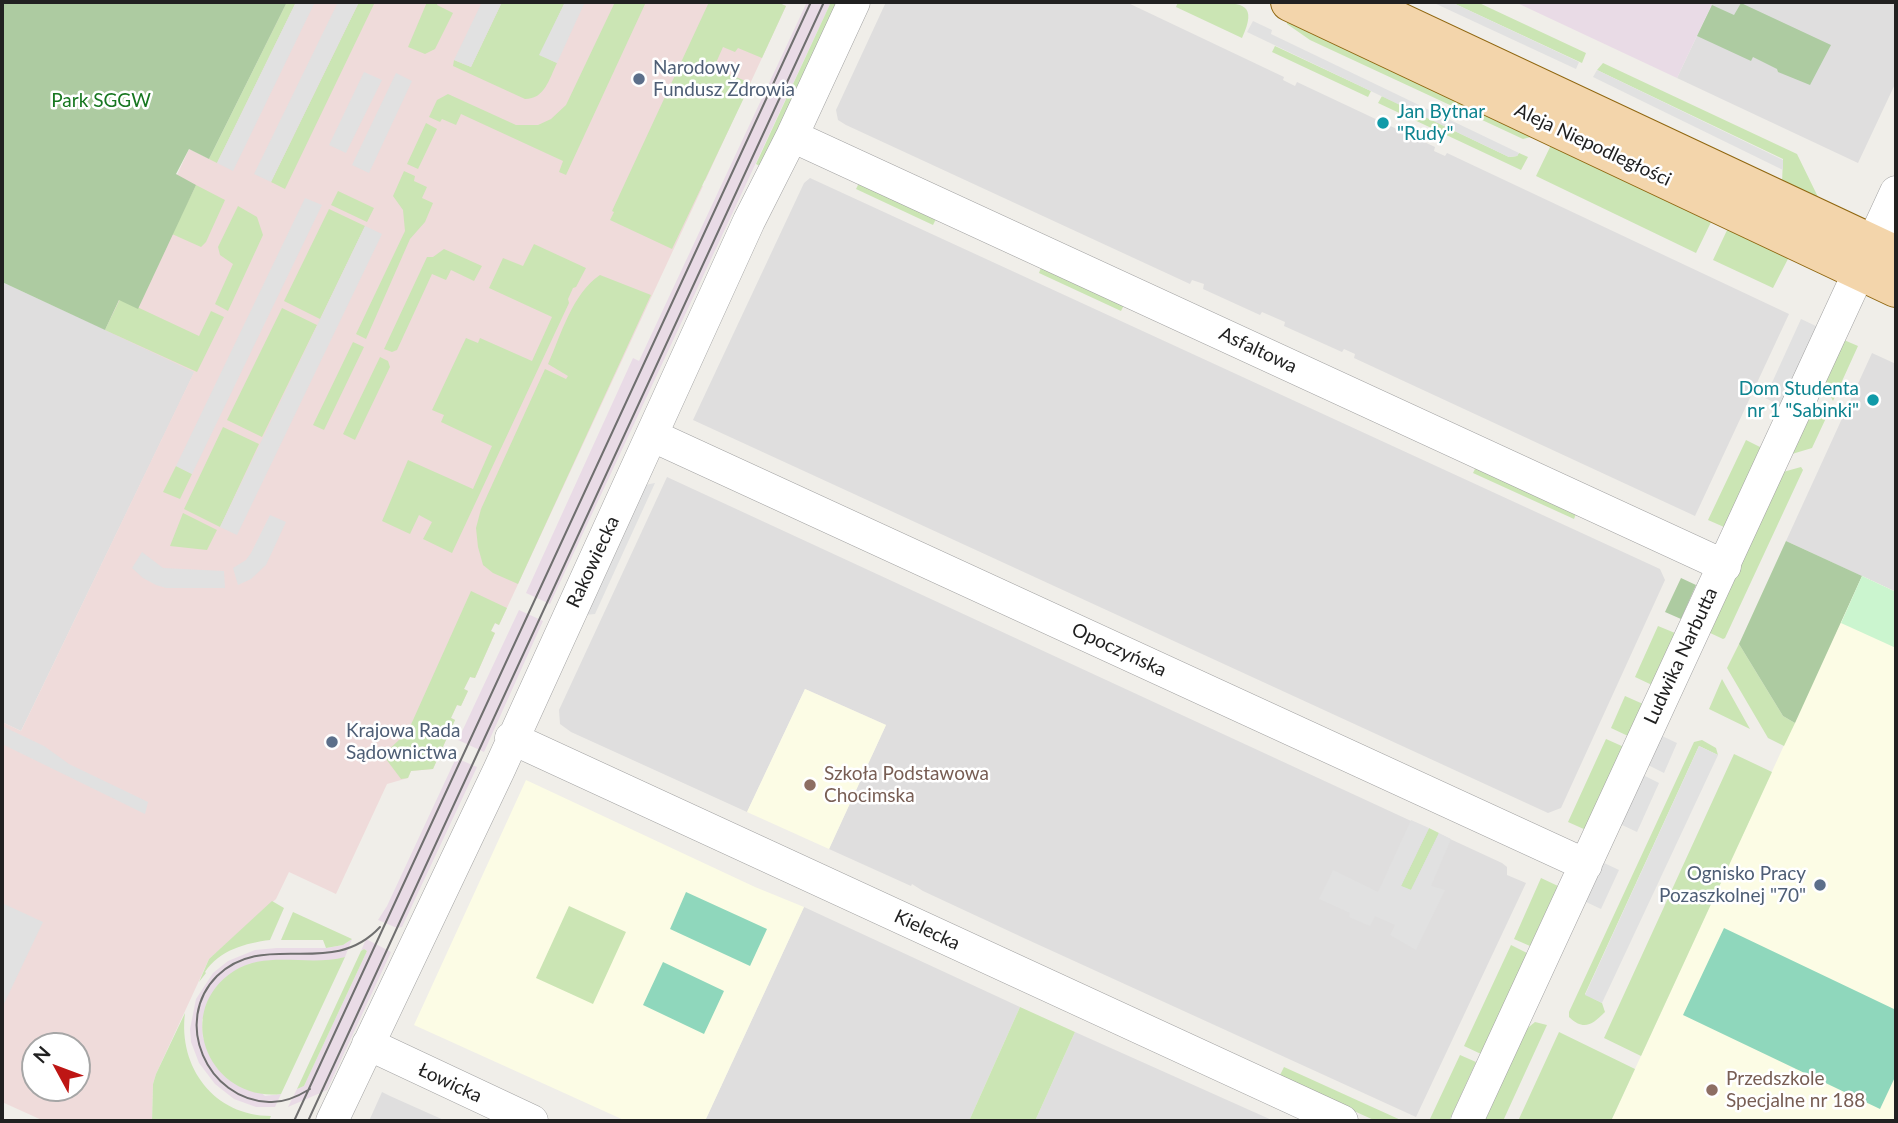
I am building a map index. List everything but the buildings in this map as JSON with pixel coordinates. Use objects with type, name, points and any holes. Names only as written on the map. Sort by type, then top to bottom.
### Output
[{"type":"main road","name":"Aleja Niepodległości","points":[[1290,2],[1876,256]]},
{"type":"main road","name":"Aleja Niepodległości","points":[[1357,2],[1876,256],[1896,288]]},
{"type":"street","name":"Rakowiecka","points":[[332,1121],[653,436],[749,221],[854,2]]},
{"type":"street","name":"Asfaltowa","points":[[792,136],[1725,566]]},
{"type":"street","name":"Ludwika Narbutta","points":[[1467,1121],[1660,700],[1876,256],[1896,192]]},
{"type":"street","name":"Opoczyńska","points":[[653,436],[1586,864]]},
{"type":"street","name":"Kielecka","points":[[511,738],[1342,1121]]},
{"type":"street","name":"Łowicka","points":[[368,1044],[532,1121]]},
{"type":"shaded area","points":[[287,2],[777,2],[786,6],[705,181],[703,180],[703,186],[499,625],[495,623],[491,631],[495,633],[475,678],[470,677],[464,689],[468,691],[451,718],[455,720],[433,769],[411,771],[408,778],[387,784],[336,894],[289,872],[276,899],[209,959],[156,1074],[153,1084],[152,1121],[44,1121],[2,1102],[2,722],[21,731],[194,372],[105,330],[189,149],[210,159]]},
{"type":"shaded area","points":[[296,2],[315,2],[233,171],[217,163]]},
{"type":"shaded area","points":[[338,2],[359,2],[271,182],[254,174]]},
{"type":"shaded area","points":[[482,2],[502,2],[471,67],[454,60]]},
{"type":"shaded area","points":[[565,2],[585,2],[557,63],[539,55]]},
{"type":"shaded area","points":[[807,2],[831,2],[550,604],[526,593],[633,358],[639,361]]},
{"type":"shaded area","points":[[886,2],[1126,2],[1284,77],[1283,80],[1295,86],[1297,82],[1435,147],[1434,151],[1445,156],[1447,153],[1789,314],[1695,516],[1354,358],[1355,354],[1344,349],[1342,352],[1284,326],[1285,322],[1262,312],[1260,315],[1203,289],[1204,284],[1192,280],[1190,284],[838,120],[836,110]]},
{"type":"shaded area","points":[[1432,2],[1451,2],[1579,62],[1576,69]]},
{"type":"shaded area","points":[[1515,2],[1713,2],[1677,78]]},
{"type":"shaded area","points":[[1713,2],[1896,2],[1896,82],[1858,163],[1677,78]]},
{"type":"shaded area","points":[[1253,21],[1272,30],[1271,34],[1519,153],[1509,157],[1247,32]]},
{"type":"shaded area","points":[[1597,70],[1783,160],[1783,170],[1593,77]]},
{"type":"shaded area","points":[[364,72],[382,80],[346,153],[329,145]]},
{"type":"shaded area","points":[[396,73],[412,81],[369,173],[352,165]]},
{"type":"shaded area","points":[[810,178],[1660,569],[1665,580],[1561,808],[1548,813],[693,420],[804,183]]},
{"type":"shaded area","points":[[305,198],[322,205],[192,474],[176,466]]},
{"type":"shaded area","points":[[365,226],[382,234],[237,535],[220,527]]},
{"type":"shaded area","points":[[2,282],[195,371],[21,731],[2,722]]},
{"type":"shaded area","points":[[1801,319],[1818,327],[1782,406],[1765,398]]},
{"type":"shaded area","points":[[1872,353],[1896,364],[1896,592],[1786,541]]},
{"type":"shaded area","points":[[667,477],[1502,863],[1507,867],[1507,875],[1526,883],[1416,1117],[912,884],[911,886],[829,849],[886,725],[805,689],[747,812],[571,732],[560,724],[559,710]]},
{"type":"shaded area","points":[[655,483],[595,614],[574,616],[634,487]]},
{"type":"shaded area","points":[[270,515],[286,522],[266,565],[251,579],[238,585],[233,568],[246,560],[251,553]]},
{"type":"shaded area","points":[[142,552],[163,568],[224,571],[225,588],[166,588],[156,585],[132,568]]},
{"type":"shaded area","points":[[1862,576],[1896,592],[1896,1121],[1611,1121]]},
{"type":"shaded area","points":[[519,610],[543,621],[484,752],[458,740]]},
{"type":"shaded area","name":"Szkoła Podstawowa Chocimska","points":[[805,689],[886,725],[829,849],[747,812]]},
{"type":"shaded area","points":[[2,726],[44,746],[69,764],[148,802],[145,814],[2,744]]},
{"type":"shaded area","points":[[1662,736],[1677,743],[1664,773],[1648,765]]},
{"type":"shaded area","points":[[1699,746],[1718,755],[1602,1003],[1585,995]]},
{"type":"shaded area","points":[[456,758],[477,767],[402,927],[397,928],[378,920]]},
{"type":"shaded area","points":[[1643,775],[1659,783],[1637,832],[1620,824]]},
{"type":"shaded area","points":[[526,780],[755,887],[804,907],[705,1121],[626,1121],[414,1025]]},
{"type":"shaded area","points":[[1411,820],[1429,828],[1401,886],[1411,890],[1439,833],[1451,839],[1431,886],[1445,890],[1416,950],[1390,935],[1395,925],[1375,916],[1370,926],[1349,917],[1350,913],[1319,899],[1333,870],[1378,892]]},
{"type":"shaded area","points":[[1602,862],[1619,870],[1601,909],[1584,901]]},
{"type":"shaded area","points":[[2,903],[43,922],[2,1008]]},
{"type":"shaded area","points":[[804,907],[1020,1007],[969,1121],[705,1121]]},
{"type":"shaded area","points":[[352,939],[345,957],[339,959],[266,961],[249,964],[235,971],[202,1020],[203,1038],[265,1096],[281,1094],[275,1107],[256,1107],[234,1099],[215,1084],[199,1063],[191,1042],[190,1029],[196,999],[213,973],[228,961],[255,950],[326,948],[343,945]]},
{"type":"shaded area","points":[[366,939],[391,952],[327,1090],[288,1107],[297,1089],[304,1086],[367,951],[361,951]]},
{"type":"shaded area","points":[[1075,1032],[1274,1121],[1035,1121]]},
{"type":"shaded area","points":[[382,1092],[390,1096],[446,1121],[369,1121]]},
{"type":"green space","name":"Park SGGW","points":[[2,2],[287,2],[209,159],[189,149],[176,174],[196,185],[138,309],[119,300],[105,330],[2,282]]},
{"type":"green space","points":[[287,2],[296,2],[217,163],[209,159]]},
{"type":"green space","points":[[359,2],[375,2],[285,189],[271,182]]},
{"type":"green space","points":[[427,2],[438,2],[437,5],[453,13],[435,49],[425,54],[408,47]]},
{"type":"green space","points":[[502,2],[565,2],[540,55],[557,63],[546,87],[532,98],[525,99],[453,66],[454,60],[471,67]]},
{"type":"green space","points":[[615,2],[646,2],[566,175],[559,172],[563,161],[461,114],[456,125],[429,117],[437,100],[448,94],[516,125],[538,125],[551,119],[566,105]]},
{"type":"green space","points":[[709,2],[777,2],[786,6],[762,58],[738,48],[735,52],[723,47],[715,65],[729,72],[728,74],[751,83],[672,249],[610,220]]},
{"type":"green space","points":[[831,2],[838,2],[762,167],[756,164]]},
{"type":"green space","points":[[1178,2],[1231,3],[1244,7],[1248,17],[1242,38],[1176,7]]},
{"type":"green space","points":[[1451,2],[1477,2],[1586,53],[1582,63]]},
{"type":"green space","points":[[1741,3],[1831,45],[1810,85],[1778,72],[1753,57],[1751,61],[1697,36],[1712,5],[1734,15]]},
{"type":"green space","points":[[1287,17],[1533,132],[1531,137],[1523,139],[1310,40],[1287,24]]},
{"type":"green space","points":[[1275,46],[1371,91],[1368,97],[1272,52]]},
{"type":"green space","points":[[1603,63],[1797,154],[1818,197],[1814,201],[1782,183],[1783,159],[1597,70]]},
{"type":"green space","points":[[1382,96],[1509,157],[1519,153],[1528,157],[1521,170],[1378,103]]},
{"type":"green space","points":[[426,123],[437,129],[418,169],[407,164]]},
{"type":"green space","points":[[1552,143],[1713,218],[1696,253],[1536,176]]},
{"type":"green space","points":[[404,171],[415,176],[414,181],[427,187],[422,198],[433,203],[425,222],[410,239],[366,339],[356,334],[405,231],[403,210],[393,196]]},
{"type":"green space","points":[[860,181],[937,217],[933,225],[856,189]]},
{"type":"green space","points":[[196,185],[225,200],[206,242],[201,247],[172,234]]},
{"type":"green space","points":[[338,191],[374,208],[367,222],[331,205]]},
{"type":"green space","points":[[238,206],[257,217],[263,235],[228,311],[215,304],[233,264],[220,255],[218,247]]},
{"type":"green space","points":[[329,209],[365,226],[320,319],[284,301]]},
{"type":"green space","points":[[1729,226],[1790,255],[1773,288],[1713,260]]},
{"type":"green space","points":[[534,244],[586,268],[573,288],[569,303],[452,553],[423,539],[432,522],[419,515],[410,534],[382,521],[408,460],[473,489],[492,446],[441,422],[444,415],[432,410],[466,338],[478,343],[480,338],[532,361],[552,317],[489,288],[503,258],[523,266]]},
{"type":"green space","points":[[444,249],[482,266],[474,281],[451,270],[446,280],[432,274],[397,350],[392,352],[384,349],[427,257],[433,257]]},
{"type":"green space","points":[[1042,265],[1125,303],[1121,311],[1039,273]]},
{"type":"green space","points":[[600,275],[651,295],[518,584],[493,573],[483,565],[476,528],[481,509],[545,369],[566,379],[568,376],[548,364],[575,304],[590,283]]},
{"type":"green space","points":[[120,299],[199,336],[211,311],[224,317],[197,372],[105,330]]},
{"type":"green space","points":[[282,308],[317,325],[262,437],[227,420]]},
{"type":"green space","points":[[1844,340],[1858,346],[1833,401],[1824,383]]},
{"type":"green space","points":[[353,342],[364,347],[324,430],[313,425]]},
{"type":"green space","points":[[380,357],[388,361],[390,367],[355,440],[343,434]]},
{"type":"green space","points":[[1816,404],[1826,418],[1812,448],[1792,454]]},
{"type":"green space","points":[[223,427],[259,444],[220,527],[184,509]]},
{"type":"green space","points":[[1746,440],[1762,448],[1724,527],[1708,520]]},
{"type":"green space","points":[[1477,465],[1577,511],[1574,519],[1473,473]]},
{"type":"green space","points":[[176,466],[192,474],[180,499],[163,492]]},
{"type":"green space","points":[[1801,467],[1803,470],[1725,638],[1708,632],[1783,472]]},
{"type":"green space","points":[[183,513],[217,530],[207,550],[170,546]]},
{"type":"green space","points":[[1786,541],[1862,576],[1795,723],[1783,716],[1739,644]]},
{"type":"green space","points":[[1862,576],[1896,592],[1896,648],[1841,623]]},
{"type":"green space","points":[[1681,578],[1696,585],[1681,619],[1665,612]]},
{"type":"green space","points":[[471,591],[507,608],[499,625],[495,623],[491,631],[495,633],[475,678],[470,677],[464,689],[468,691],[451,718],[455,720],[433,769],[411,771],[408,778],[401,779],[383,755],[407,728],[409,729]]},
{"type":"green space","points":[[1658,626],[1675,633],[1652,685],[1635,677]]},
{"type":"green space","points":[[1739,644],[1783,716],[1795,723],[1784,746],[1768,738],[1727,668]]},
{"type":"green space","points":[[1722,679],[1750,729],[1709,709]]},
{"type":"green space","points":[[1625,696],[1643,704],[1628,736],[1611,728]]},
{"type":"green space","points":[[1606,739],[1624,747],[1586,830],[1568,822]]},
{"type":"green space","points":[[1702,740],[1716,748],[1718,755],[1699,746],[1585,994],[1602,1003],[1605,1012],[1588,1025],[1579,1024],[1569,1017],[1569,1012],[1694,742]]},
{"type":"green space","points":[[1734,754],[1772,772],[1641,1056],[1604,1038]]},
{"type":"green space","points":[[1429,828],[1439,833],[1411,890],[1401,886]]},
{"type":"green space","points":[[1541,878],[1558,886],[1530,946],[1514,939]]},
{"type":"green space","points":[[686,892],[767,929],[750,966],[670,929]]},
{"type":"green space","points":[[272,901],[284,908],[270,940],[252,943],[225,953],[211,964],[199,982],[209,959]]},
{"type":"green space","points":[[569,906],[626,932],[593,1004],[536,978]]},
{"type":"green space","points":[[293,912],[352,939],[343,945],[326,948],[323,940],[281,940]]},
{"type":"green space","points":[[1724,928],[1896,1010],[1896,1075],[1880,1109],[1683,1015]]},
{"type":"green space","points":[[1511,945],[1527,953],[1481,1054],[1464,1046]]},
{"type":"green space","points":[[361,951],[367,951],[304,1086],[297,1089]]},
{"type":"green space","points":[[345,957],[281,1094],[256,1093],[235,1084],[218,1069],[207,1051],[202,1030],[205,1009],[215,988],[234,971],[260,961],[331,960]]},
{"type":"green space","points":[[663,962],[724,991],[704,1034],[643,1005]]},
{"type":"green space","points":[[1020,1007],[1075,1032],[1035,1121],[969,1121]]},
{"type":"green space","points":[[185,1013],[187,1052],[204,1085],[217,1098],[233,1108],[251,1114],[271,1116],[269,1121],[152,1121],[153,1084],[156,1074]]},
{"type":"green space","points":[[1535,1022],[1547,1025],[1503,1121],[1483,1121],[1524,1031]]},
{"type":"green space","points":[[1559,1032],[1635,1069],[1611,1121],[1518,1121]]},
{"type":"green space","points":[[1460,1055],[1476,1062],[1449,1121],[1429,1121]]},
{"type":"green space","points":[[1284,1067],[1403,1121],[1376,1121],[1279,1077]]},
{"type":"tram line","points":[[294,1121],[811,2]]},
{"type":"tram line","points":[[308,1121],[824,2]]},
{"type":"tram line","points":[[310,1089],[290,1099],[269,1102],[247,1098],[228,1088],[213,1073],[203,1055],[197,1035],[197,1014],[204,994],[217,976],[236,963],[256,956],[341,950],[361,942],[380,927]]},
{"type":"place","name":"Narodowy Fundusz Zdrowia","points":[[639,79]]},
{"type":"place","name":"Jan Bytnar \"Rudy\"","points":[[1383,123]]},
{"type":"place","name":"Dom Studenta nr 1 \"Sabinki\"","points":[[1873,400]]},
{"type":"place","name":"Krajowa Rada Sądownictwa","points":[[332,742]]},
{"type":"place","name":"Szkoła Podstawowa Chocimska","points":[[810,785]]},
{"type":"place","name":"Ognisko Pracy Pozaszkolnej \"70\"","points":[[1820,885]]},
{"type":"place","name":"Przedszkole Specjalne nr 188","points":[[1712,1090]]}]
